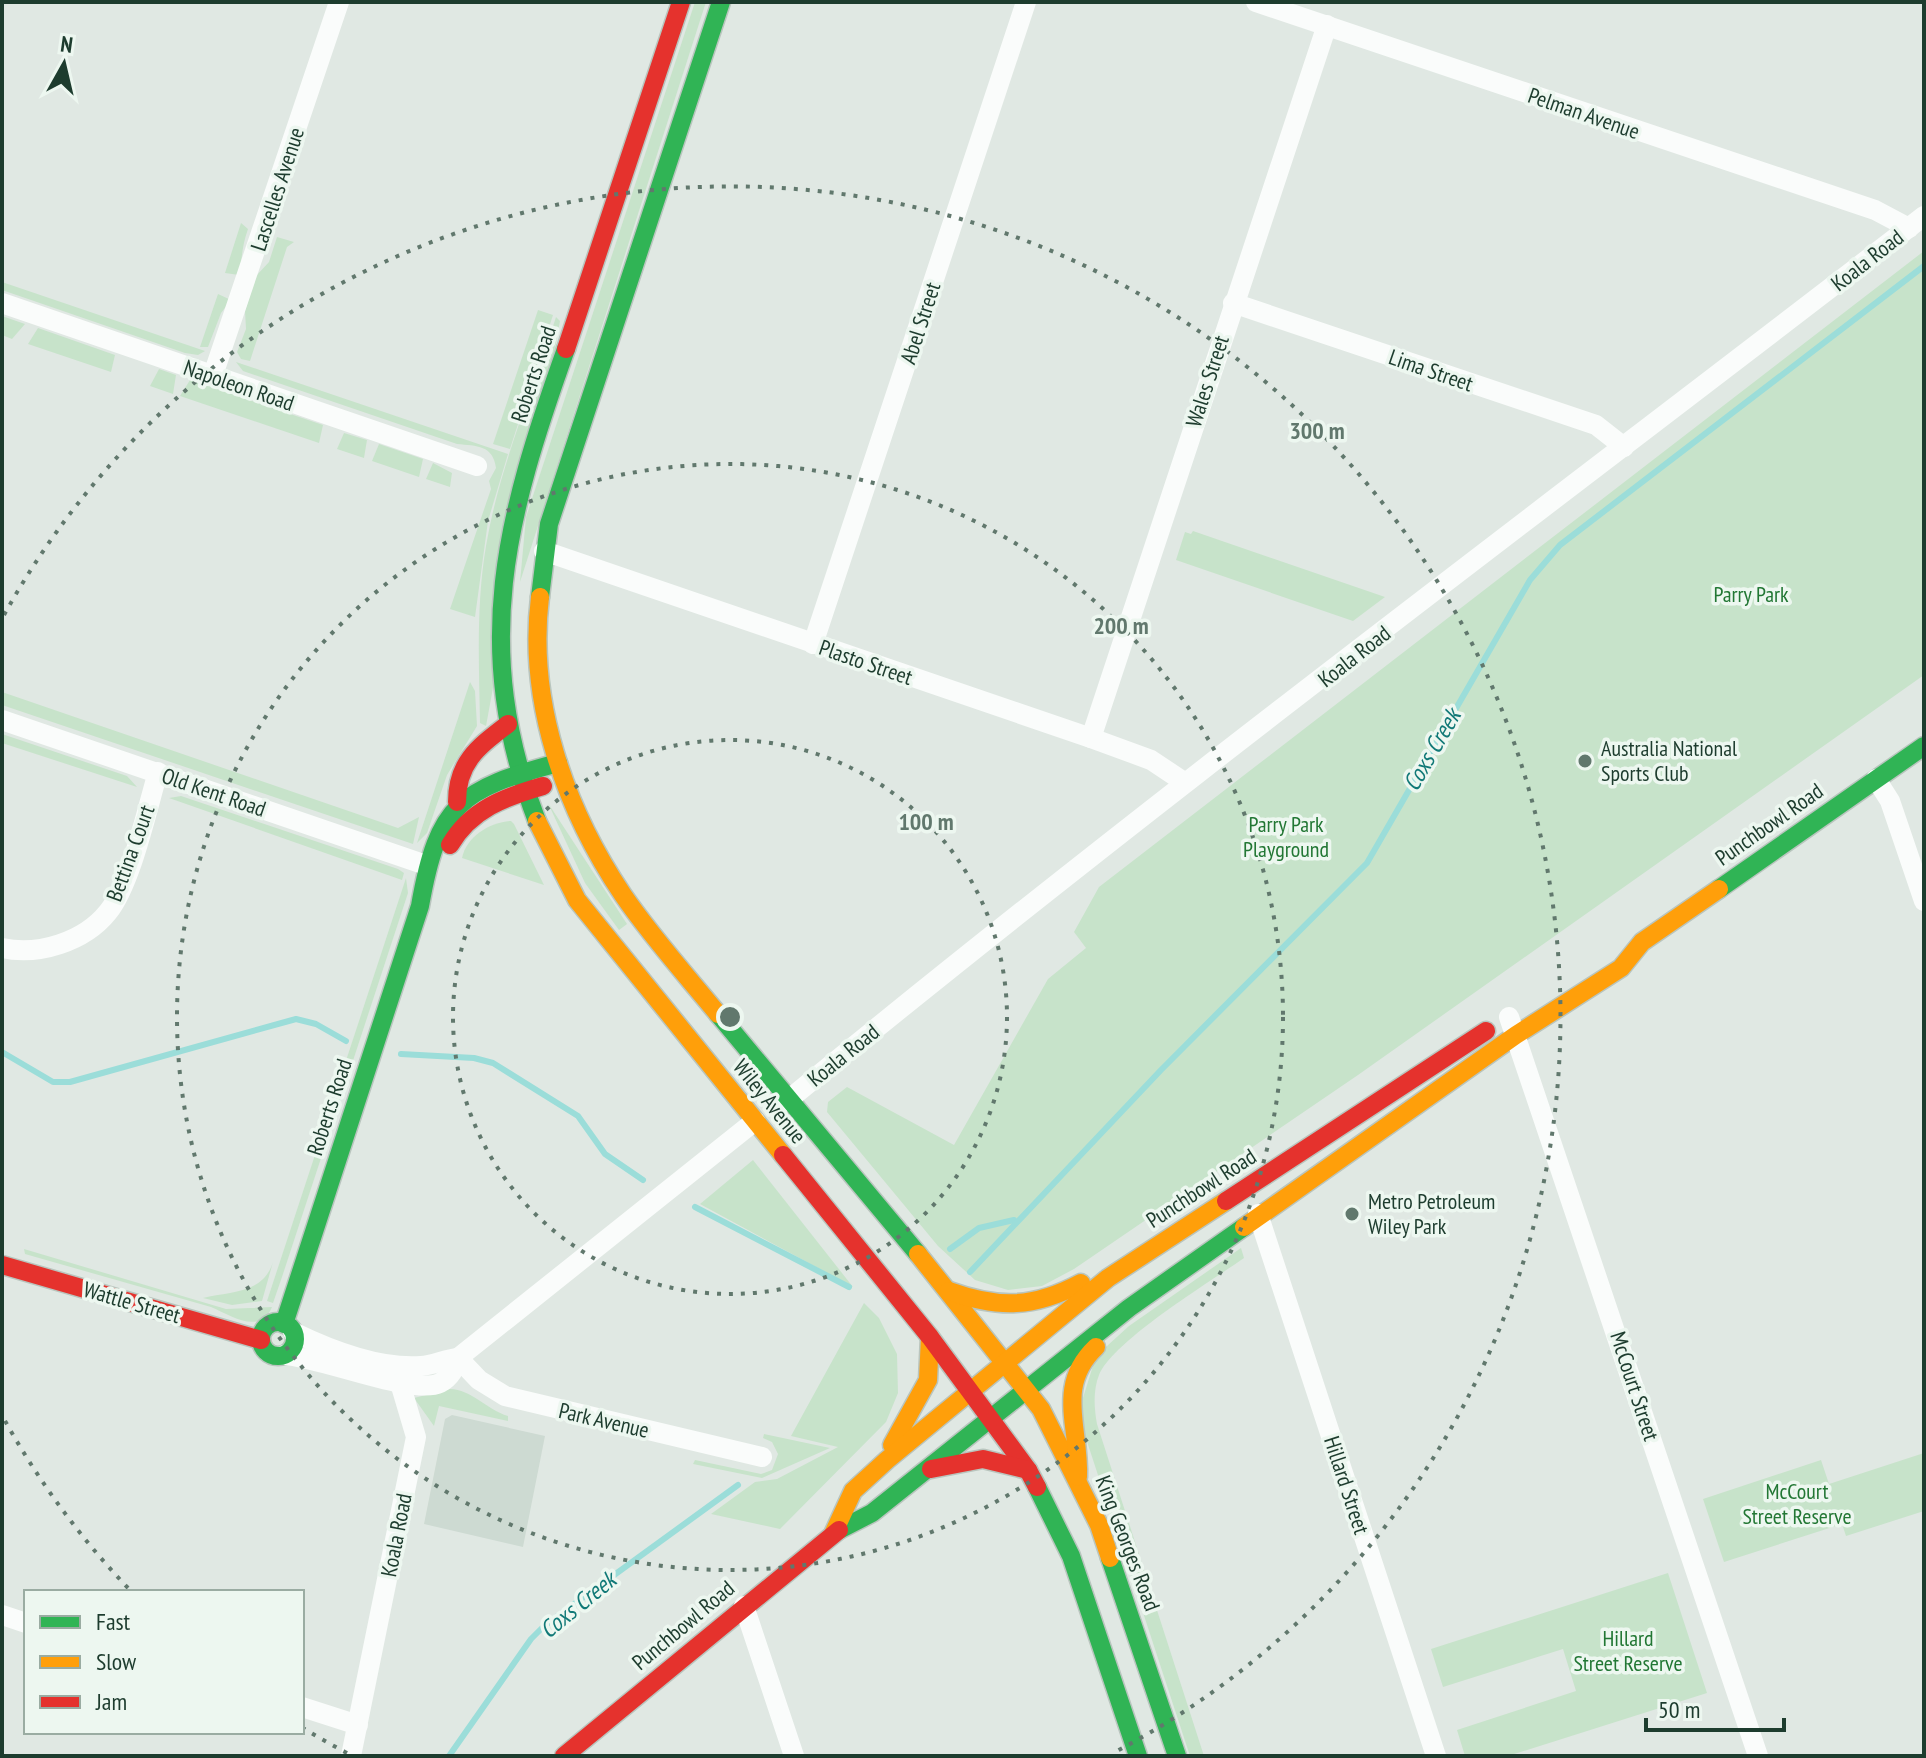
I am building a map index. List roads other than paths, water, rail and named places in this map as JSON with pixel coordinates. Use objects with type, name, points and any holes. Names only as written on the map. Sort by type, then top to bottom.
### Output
[{"type":"main road","name":"Roberts Road","points":[[523,792],[501,681],[500,603],[515,506],[681,2]]},
{"type":"main road","points":[[563,781],[540,678],[537,622],[544,551],[566,466],[721,2]]},
{"type":"main road","points":[[457,802],[459,768],[470,754],[508,724]]},
{"type":"main road","name":"Punchbowl Road","points":[[1555,987],[1609,954],[1642,942],[1924,746]]},
{"type":"main road","name":"Roberts Road","points":[[420,906],[426,865],[439,831],[457,802],[490,782],[558,763]]},
{"type":"main road","name":"Roberts Road","points":[[289,1328],[420,906],[455,834],[483,808],[563,781]]},
{"type":"main road","name":"Wiley Avenue","points":[[563,781],[594,849],[623,895],[787,1101],[949,1291],[1002,1363]]},
{"type":"main road","name":"Wiley Avenue","points":[[523,792],[553,861],[577,900],[971,1389]]},
{"type":"main road","name":"Punchbowl Road","points":[[834,1532],[853,1491],[1002,1363],[1108,1278],[1512,1026],[1621,968],[1642,942]]},
{"type":"main road","name":"Punchbowl Road","points":[[564,1756],[834,1532],[872,1513],[1129,1308],[1512,1026],[1529,1004]]},
{"type":"main road","name":"Wattle Street","points":[[2,1265],[261,1340]]},
{"type":"main road","points":[[949,1291],[988,1305],[1019,1307],[1056,1297],[1084,1281],[1108,1278]]},
{"type":"main road","points":[[1078,1477],[1079,1445],[1070,1403],[1075,1373],[1085,1356],[1112,1333],[1129,1308]]},
{"type":"main road","points":[[268,1326],[289,1328],[293,1348],[284,1355],[269,1353],[261,1340],[268,1326]]},
{"type":"main road","points":[[887,1460],[896,1433],[928,1380],[930,1337]]},
{"type":"main road","name":"King Georges Road","points":[[1002,1363],[1041,1409],[1078,1477],[1109,1551],[1177,1756]]},
{"type":"main road","points":[[971,1389],[1028,1470],[1071,1556],[1138,1756]]},
{"type":"main road","points":[[921,1473],[956,1462],[983,1459],[1028,1470]]},
{"type":"street","name":"Lascelles Avenue","points":[[213,375],[339,2]]},
{"type":"street","name":"Abel Street","points":[[813,644],[1026,2]]},
{"type":"street","name":"Pelman Avenue","points":[[1256,2],[1317,16],[1916,222]]},
{"type":"street","name":"Wales Street","points":[[1091,738],[1233,303],[1317,16]]},
{"type":"street","name":"Koala Road","points":[[787,1101],[1184,782],[1916,222]]},
{"type":"street","name":"Napoleon Road","points":[[2,303],[477,466]]},
{"type":"street","name":"Lima Street","points":[[1233,303],[1596,425],[1624,447]]},
{"type":"street","name":"Plasto Street","points":[[544,551],[1091,738],[1151,760],[1184,782]]},
{"type":"street","name":"Old Kent Road","points":[[2,720],[426,865]]},
{"type":"street","name":"Bettina Court","points":[[2,948],[25,951],[53,947],[109,912],[129,866],[158,772]]},
{"type":"street","points":[[1876,779],[1890,801],[1924,901]]},
{"type":"street","name":"McCourt Street","points":[[1512,1026],[1758,1756]]},
{"type":"street","points":[[289,1328],[330,1348],[391,1364],[421,1366],[458,1358],[755,1121]]},
{"type":"street","name":"Hillard Street","points":[[1258,1214],[1436,1756]]},
{"type":"street","points":[[284,1355],[340,1365],[400,1383],[440,1383],[453,1373],[458,1358]]},
{"type":"street","name":"Park Avenue","points":[[458,1358],[479,1380],[505,1396],[762,1457]]},
{"type":"street","name":"Koala Road","points":[[351,1756],[416,1437],[400,1383]]},
{"type":"street","points":[[744,1606],[794,1756]]},
{"type":"street","points":[[2,1615],[24,1622]]},
{"type":"street","points":[[304,1708],[358,1725]]},
{"type":"waterway","name":"Coxs Creek","points":[[970,1272],[1161,1070],[1367,863],[1530,580],[1560,545],[1924,266]]},
{"type":"waterway","points":[[2,1052],[53,1082],[70,1082],[296,1019],[316,1024],[346,1041]]},
{"type":"waterway","points":[[401,1054],[474,1058],[493,1063],[578,1116],[605,1154],[643,1180]]},
{"type":"waterway","points":[[695,1207],[849,1287]]},
{"type":"waterway","points":[[950,1249],[979,1228],[1014,1220]]},
{"type":"waterway","name":"Coxs Creek","points":[[449,1756],[531,1639],[544,1626],[738,1485]]},
{"type":"place","name":"Australia National Sports Club","points":[[1585,761]]},
{"type":"place","name":"Metro Petroleum Wiley Park","points":[[1352,1214]]},
{"type":"park label","name":"Parry Park","points":[[1751,594]]},
{"type":"park label","name":"Parry Park Playground","points":[[1286,836]]},
{"type":"park label","name":"McCourt Street Reserve","points":[[1797,1504]]},
{"type":"park label","name":"Hillard Street Reserve","points":[[1628,1650]]}]
